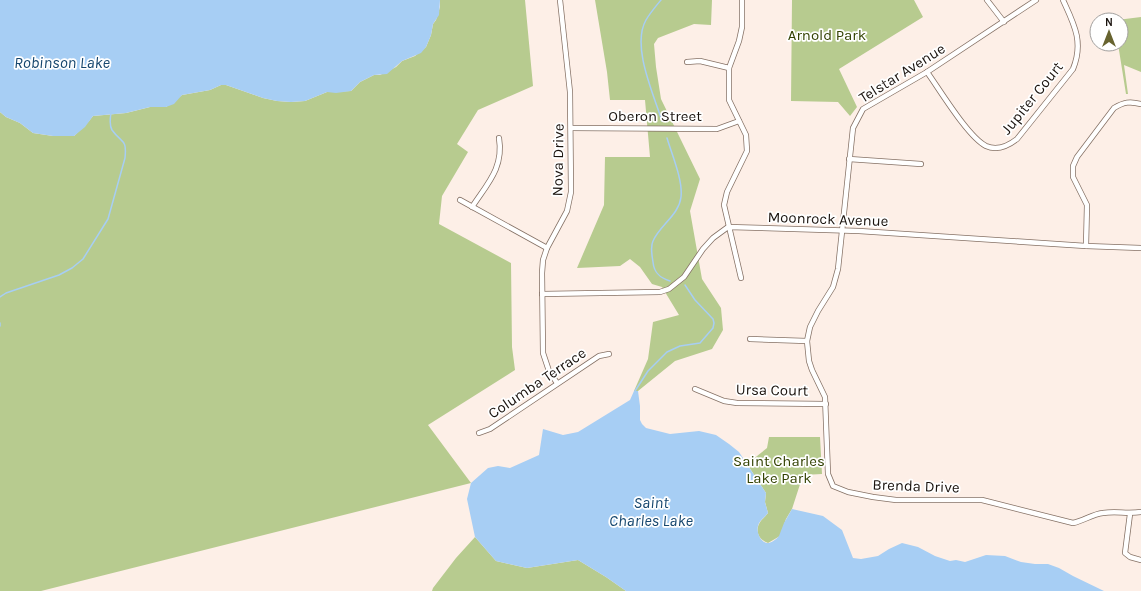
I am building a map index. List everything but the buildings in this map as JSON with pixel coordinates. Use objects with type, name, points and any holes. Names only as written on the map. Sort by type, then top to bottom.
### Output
[{"type":"street","name":"Nova Drive","points":[[557,383],[549,371],[544,359],[542,266],[547,248],[565,216],[569,202],[571,182],[570,92],[560,0]]},
{"type":"street","points":[[741,278],[724,205],[727,192],[747,151],[746,135],[729,100],[729,68],[739,41],[742,27],[742,0]]},
{"type":"street","points":[[987,0],[1004,22]]},
{"type":"street","name":"Telstar Avenue","points":[[842,231],[853,128],[863,109],[928,72],[1036,0]]},
{"type":"street","name":"Jupiter Court","points":[[928,72],[960,119],[977,139],[986,146],[997,148],[1008,146],[1017,139],[1073,69],[1077,59],[1078,38],[1076,27],[1063,0]]},
{"type":"street","points":[[687,62],[700,61],[729,68]]},
{"type":"street","points":[[1086,246],[1087,205],[1074,177],[1073,166],[1077,157],[1114,108],[1122,103],[1132,101],[1141,104]]},
{"type":"street","name":"Oberon Street","points":[[571,128],[717,129],[739,121]]},
{"type":"street","points":[[472,207],[496,170],[500,160],[501,150],[499,138]]},
{"type":"street","points":[[849,159],[921,164]]},
{"type":"street","points":[[460,200],[547,248]]},
{"type":"street","points":[[542,294],[660,292],[669,289],[684,277],[708,243],[728,227]]},
{"type":"street","name":"Moonrock Avenue","points":[[728,227],[842,231],[1141,248]]},
{"type":"street","name":"Brenda Drive","points":[[842,231],[838,269],[833,287],[810,327],[807,341],[809,361],[825,397],[828,474],[833,486],[848,492],[896,500],[982,500],[1073,523],[1104,513],[1130,514],[1141,512]]},
{"type":"street","points":[[750,338],[807,341]]},
{"type":"street","name":"Columba Terrace","points":[[479,433],[490,429],[599,356],[609,354]]},
{"type":"street","name":"Ursa Court","points":[[695,389],[724,401],[737,403],[826,404]]},
{"type":"street","points":[[1130,514],[1125,553],[1130,557],[1141,560]]},
{"type":"green space","points":[[440,0],[525,0],[533,86],[478,110],[457,144],[468,152],[442,196],[439,224],[511,263],[512,347],[515,370],[428,425],[471,483],[41,591],[0,591],[0,112],[6,117],[20,123],[33,133],[53,136],[74,136],[93,116],[126,113],[150,107],[166,107],[182,95],[210,90],[221,85],[226,85],[263,98],[291,102],[305,101],[327,92],[351,91],[360,82],[374,75],[380,75],[396,67],[402,61],[415,56],[426,47],[440,7]]},
{"type":"green space","points":[[595,0],[712,0],[711,25],[694,24],[658,38],[654,44],[661,99],[700,179],[690,211],[702,279],[721,308],[723,330],[712,349],[675,361],[638,391],[634,391],[648,359],[653,322],[679,315],[662,287],[652,284],[640,267],[630,259],[620,266],[577,268],[604,205],[605,157],[650,157],[645,100],[610,100]]},
{"type":"green space","name":"Arnold Park","points":[[792,0],[914,0],[923,17],[839,69],[857,107],[850,116],[838,102],[791,101]]},
{"type":"green space","points":[[1141,17],[1141,72],[1124,65],[1128,94],[1126,94],[1119,52],[1129,52],[1129,18]]},
{"type":"green space","name":"Saint Charles Lake Park","points":[[769,437],[820,437],[822,474],[803,475],[792,509],[786,519],[780,536],[768,543],[759,536],[758,533],[760,523],[768,513],[765,502],[766,493],[747,464],[767,448]]},
{"type":"green space","points":[[475,537],[496,561],[527,568],[578,560],[626,591],[432,591],[456,558]]},
{"type":"water","name":"Robinson Lake","points":[[0,0],[440,0],[439,15],[433,24],[431,35],[426,47],[421,53],[402,61],[387,74],[374,75],[360,82],[351,91],[336,93],[327,92],[305,101],[291,102],[263,98],[226,85],[221,85],[210,90],[182,95],[174,104],[166,107],[150,107],[126,113],[93,116],[85,127],[74,136],[53,136],[33,133],[20,123],[6,117],[0,112]]},
{"type":"water","name":"Saint Charles Lake","points":[[634,391],[638,391],[640,420],[646,428],[670,434],[699,431],[716,435],[739,452],[766,493],[765,502],[768,513],[759,524],[758,534],[761,540],[766,543],[772,542],[779,536],[792,509],[823,516],[842,530],[853,558],[861,559],[878,556],[902,543],[918,547],[935,556],[950,561],[956,560],[965,562],[986,555],[1005,556],[1021,562],[1048,564],[1104,591],[626,591],[578,560],[527,568],[496,561],[475,537],[467,499],[471,483],[488,468],[498,466],[510,468],[539,455],[543,429],[563,435],[578,432],[630,400]]},
{"type":"waterway","points":[[661,0],[646,20],[642,31],[641,43],[645,70],[662,121]]},
{"type":"waterway","points":[[0,297],[6,293],[59,275],[72,268],[83,259],[108,219],[125,158],[124,144],[111,128],[111,113]]},
{"type":"waterway","points":[[667,138],[679,175],[681,197],[677,209],[656,235],[651,248],[656,272],[660,277],[670,281]]},
{"type":"waterway","points":[[635,391],[648,371],[667,352],[680,346],[700,343],[713,328],[713,319],[695,300],[685,285]]}]
